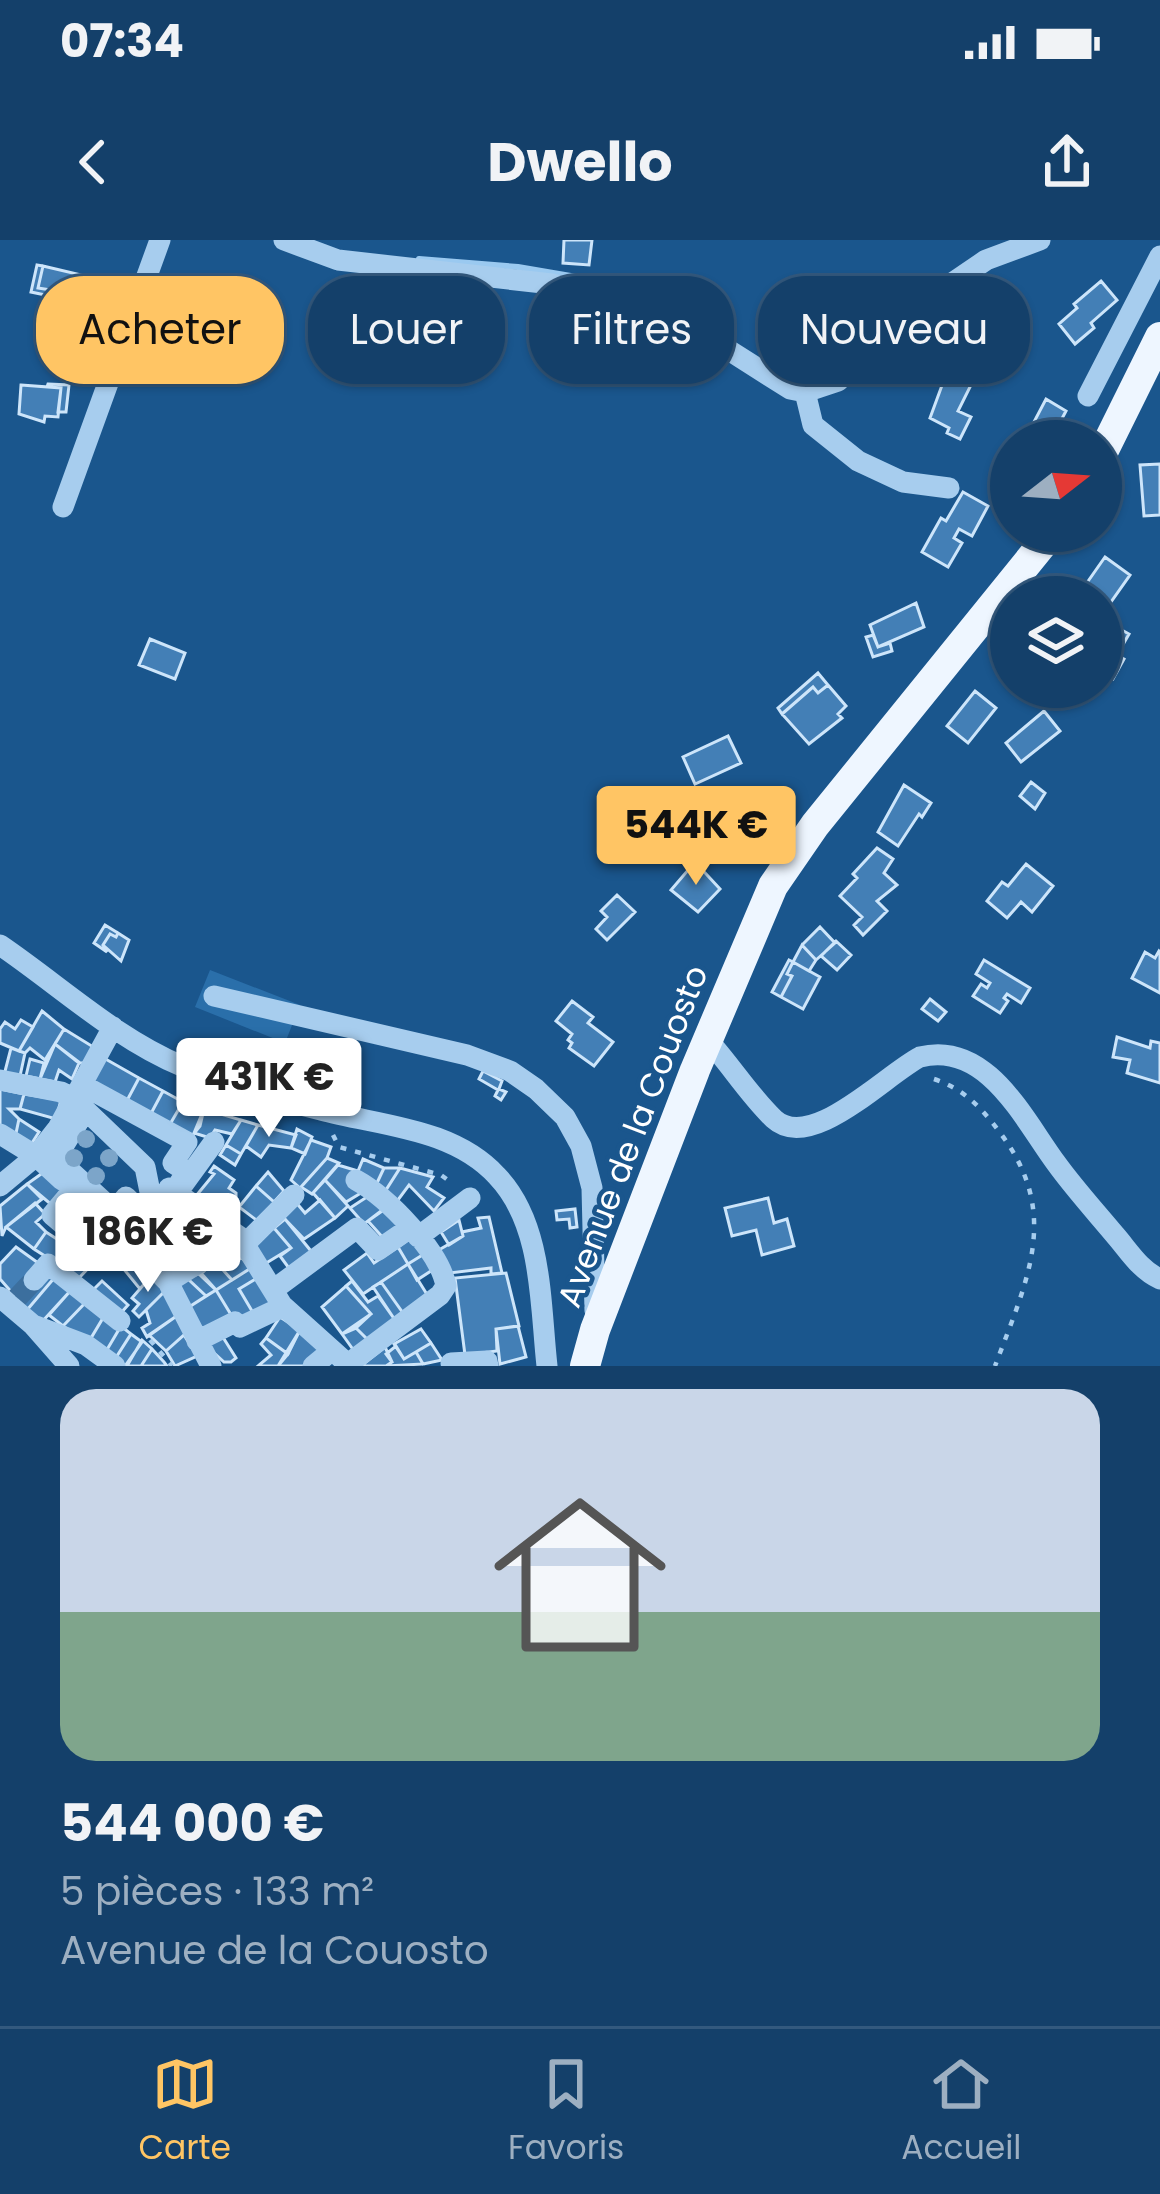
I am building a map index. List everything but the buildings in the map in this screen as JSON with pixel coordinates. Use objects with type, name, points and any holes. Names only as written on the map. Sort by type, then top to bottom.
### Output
[{"type":"main road","points":[[1121,420],[1158,350]]},
{"type":"main road","name":"Avenue de la Couosto","points":[[585,1366],[707,1039],[773,886],[815,825],[1036,552]]},
{"type":"street","points":[[63,507],[160,240]]},
{"type":"street","points":[[284,240],[338,260],[507,277],[650,306],[694,328],[778,383],[805,392],[838,381],[920,305],[986,260],[1040,240]]},
{"type":"street","points":[[1088,396],[1160,256]]},
{"type":"street","points":[[805,392],[813,425],[858,461],[892,479],[949,488]]},
{"type":"street","points":[[0,945],[113,1027],[178,1064],[318,1110],[458,1145],[498,1176],[519,1204],[530,1239],[548,1366]]},
{"type":"street","points":[[214,996],[467,1054],[510,1070],[536,1089],[576,1132],[586,1167],[593,1210],[595,1330]]},
{"type":"street","points":[[0,1186],[36,1156],[58,1128],[113,1027]]},
{"type":"street","points":[[707,1039],[772,1117],[792,1128],[820,1125],[901,1066],[933,1054],[958,1059],[991,1077],[1013,1099],[1068,1179],[1133,1258],[1160,1280]]},
{"type":"street","points":[[0,1079],[75,1100],[142,1162],[168,1282],[211,1366],[231,1366]]},
{"type":"street","points":[[86,1087],[187,1142],[173,1163],[187,1172],[174,1198],[163,1200],[163,1218],[153,1223],[126,1197],[114,1211],[58,1161],[57,1154],[80,1119],[75,1100],[86,1087]]},
{"type":"street","points":[[0,1134],[36,1156],[123,1233],[168,1282]]},
{"type":"street","points":[[175,1192],[214,1142]]},
{"type":"street","points":[[149,1189],[153,1182],[161,1181],[242,1240],[276,1300],[337,1362],[440,1295],[446,1286],[443,1274],[414,1233],[381,1195],[356,1180]]},
{"type":"street","points":[[73,1190],[52,1215],[104,1259]]},
{"type":"street","points":[[168,1282],[242,1240],[294,1196]]},
{"type":"street","points":[[197,1341],[235,1322],[241,1327],[358,1228],[378,1250],[470,1198]]},
{"type":"street","points":[[81,1287],[123,1233]]},
{"type":"street","points":[[34,1280],[48,1264],[120,1321]]},
{"type":"street","points":[[9,1300],[69,1366]]},
{"type":"street","points":[[34,1325],[86,1345],[115,1366]]},
{"type":"street","points":[[452,1364],[487,1361],[488,1366]]},
{"type":"path","points":[[901,1066],[952,1085],[979,1105],[1023,1166],[1033,1193],[1036,1233],[995,1366]]},
{"type":"path","points":[[318,1110],[339,1147],[441,1174],[470,1198]]},
{"type":"path","points":[[150,1340],[172,1366]]},
{"type":"shaded area","points":[[210,970],[300,1005],[285,1043],[195,1007]]},
{"type":"waterway","points":[[419,259],[571,276]]},
{"type":"tunnel","points":[[17,1298],[34,1280]]}]
